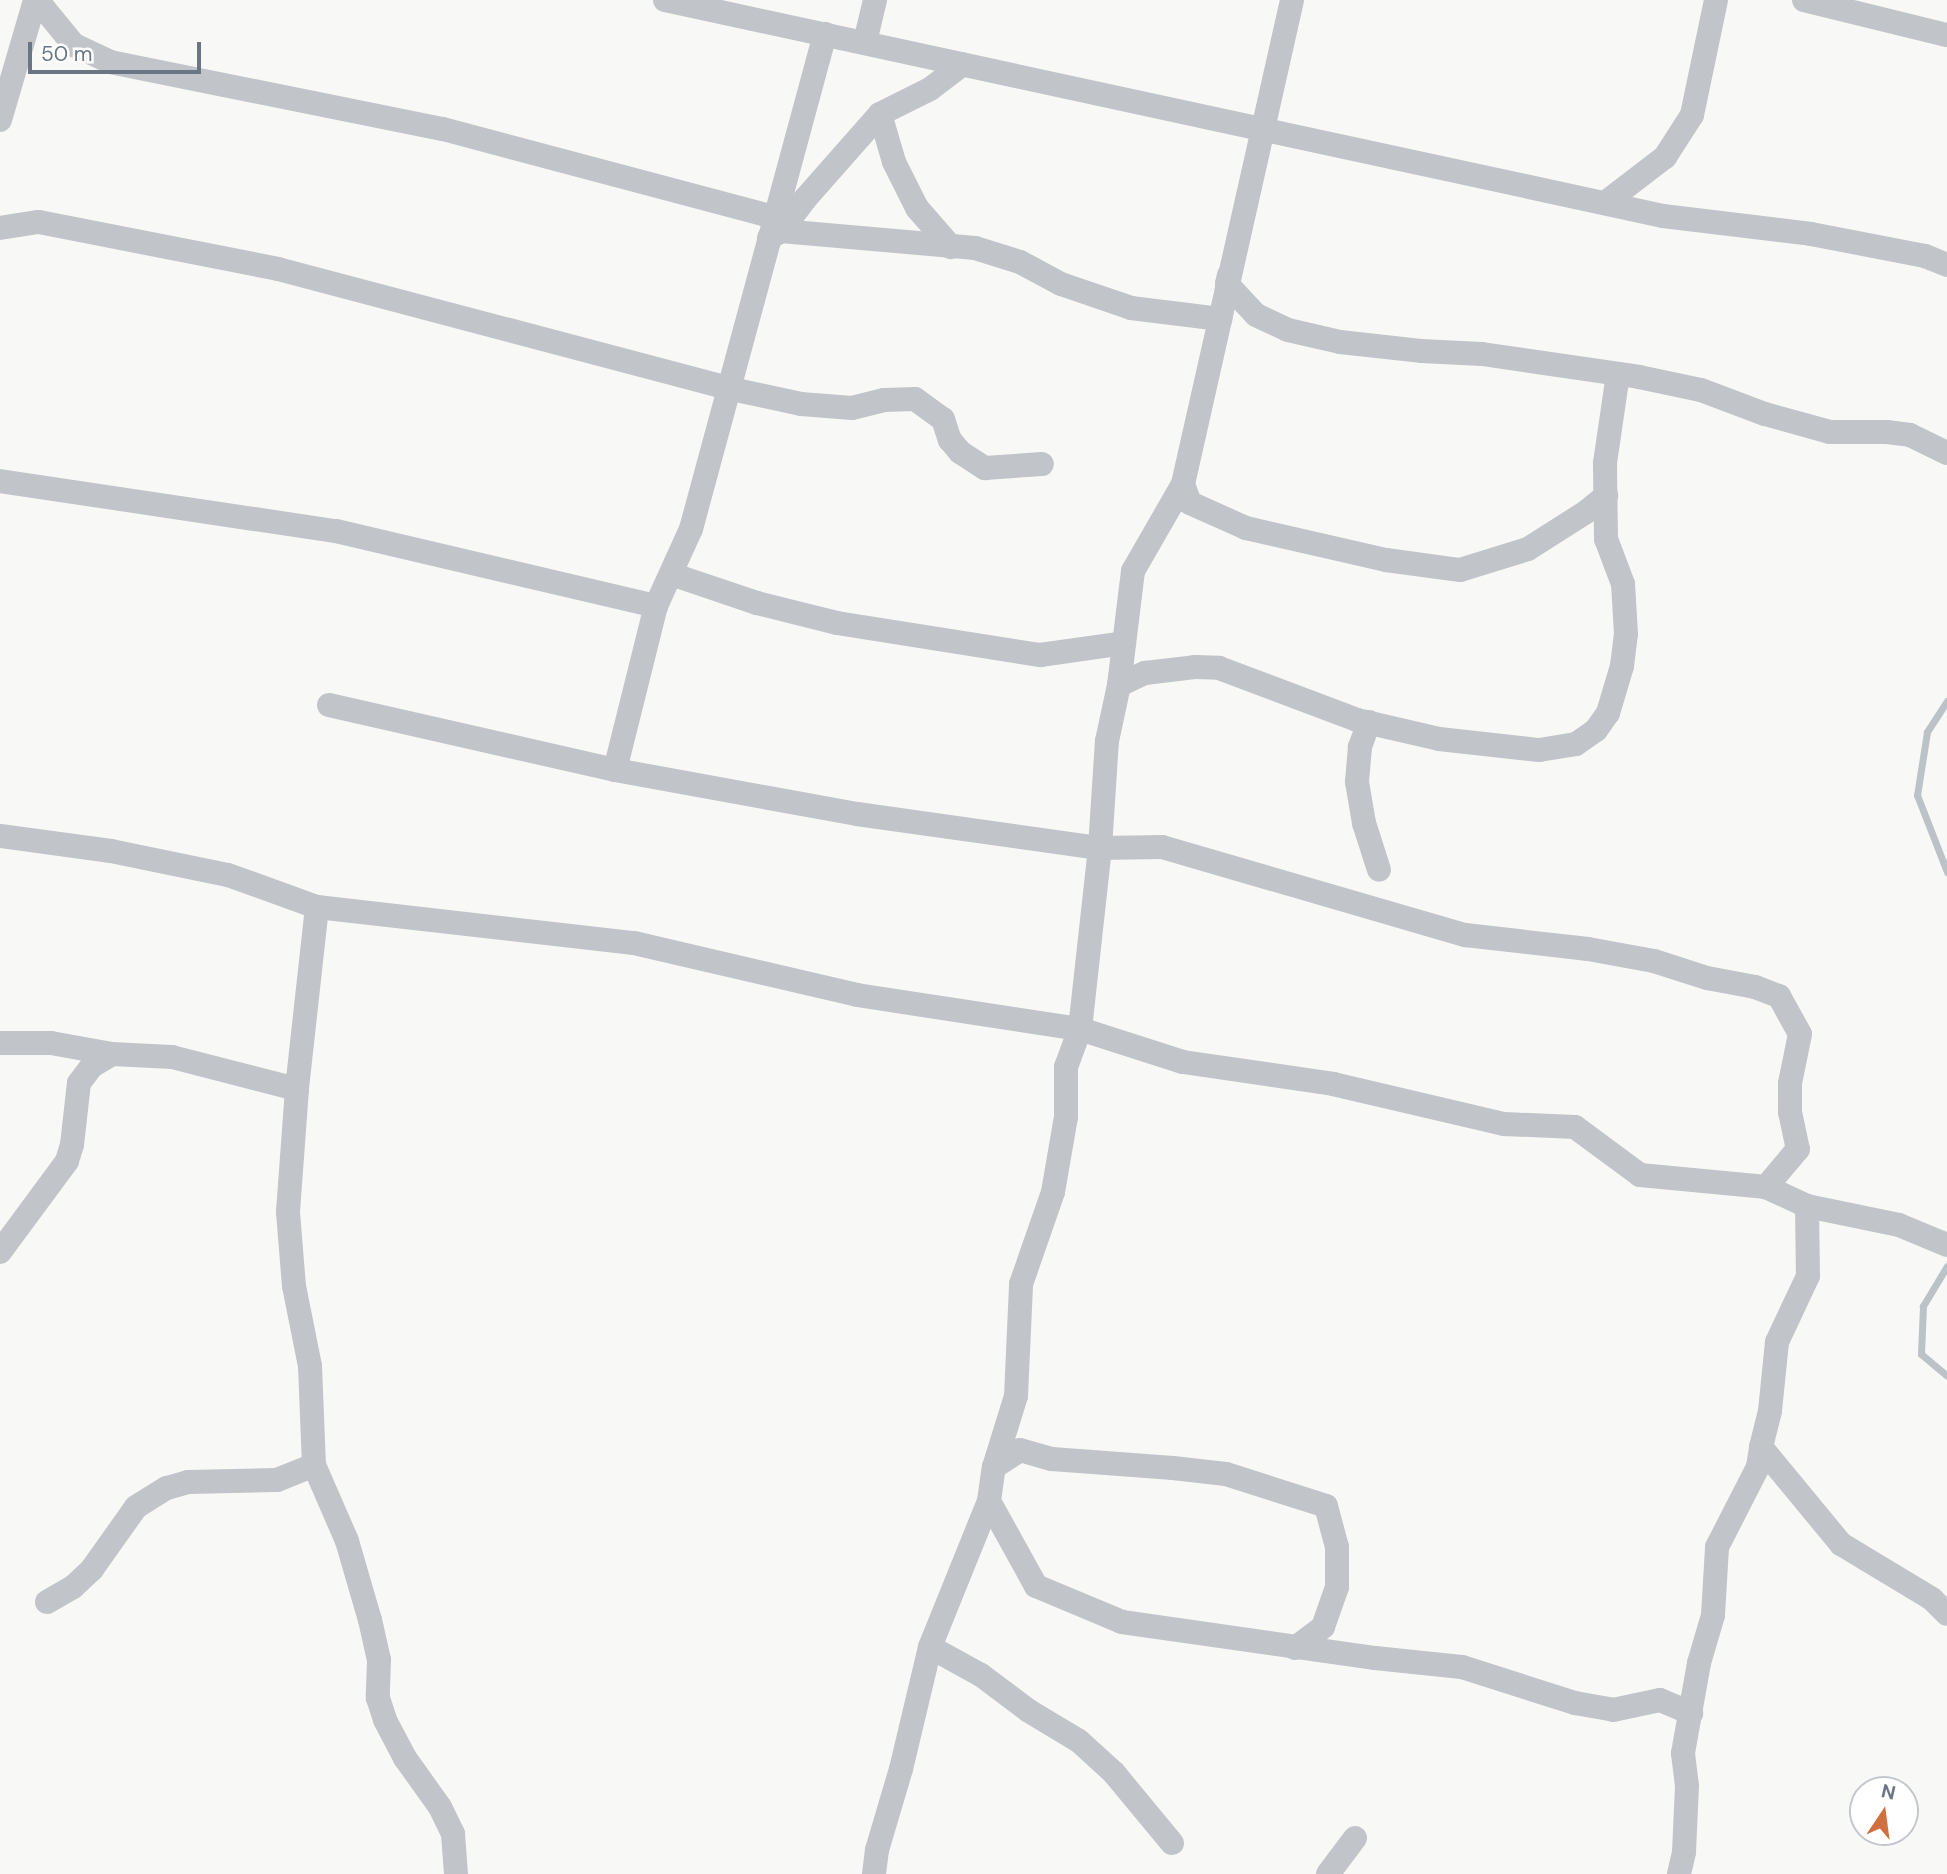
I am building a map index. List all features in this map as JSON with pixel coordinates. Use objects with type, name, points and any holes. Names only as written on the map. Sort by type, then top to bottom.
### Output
[{"type":"street","points":[[0,120],[36,0]]},
{"type":"street","points":[[36,0],[74,45],[110,62],[443,129],[775,229],[975,248],[1020,262],[1061,284],[1131,308],[1220,319]]},
{"type":"street","points":[[665,0],[1663,216],[1811,234],[1925,256],[1947,265]]},
{"type":"street","points":[[865,42],[875,0]]},
{"type":"street","points":[[874,1874],[877,1850],[901,1769],[930,1647],[989,1501],[994,1467],[1016,1395],[1021,1284],[1053,1192],[1066,1117],[1066,1067],[1080,1029],[1100,848],[1107,741],[1119,685],[1133,570],[1183,484],[1292,0]]},
{"type":"street","points":[[1605,203],[1665,157],[1692,115],[1716,0]]},
{"type":"street","points":[[1804,0],[1947,34]]},
{"type":"street","points":[[615,770],[656,606],[691,529],[727,388],[775,229],[825,34]]},
{"type":"street","points":[[775,229],[880,114],[930,89],[963,64]]},
{"type":"street","points":[[880,114],[894,162],[917,208],[951,247]]},
{"type":"street","points":[[0,228],[40,222],[278,269],[727,388],[801,404],[852,408],[884,400],[915,399],[943,419],[950,440],[960,452],[985,468],[1042,464]]},
{"type":"street","points":[[1235,252],[1227,284],[1256,315],[1289,330],[1340,342],[1421,351],[1482,354],[1618,374],[1701,390],[1765,414],[1830,432],[1887,432],[1910,435],[1947,453]]},
{"type":"street","points":[[1119,685],[1145,673],[1195,667],[1219,668],[1369,722],[1439,739],[1539,750],[1576,744],[1596,730],[1608,713],[1622,666],[1626,634],[1623,584],[1606,539],[1608,439],[1618,374]]},
{"type":"street","points":[[4,484],[336,531],[656,606]]},
{"type":"street","points":[[1183,484],[1190,503],[1246,528],[1386,560],[1460,570],[1528,549],[1586,512],[1605,496]]},
{"type":"street","points":[[671,574],[757,603],[837,623],[1040,655],[1124,643]]},
{"type":"street","points":[[329,705],[615,770],[857,814],[1100,848],[1162,847],[1465,935],[1530,940],[1654,961],[1779,996],[1800,1034],[1790,1083],[1790,1112],[1798,1149],[1766,1187]]},
{"type":"street","points":[[1369,722],[1360,747],[1357,782],[1364,822],[1379,870]]},
{"type":"street","points":[[0,836],[111,851],[228,875],[317,907],[634,943],[858,995],[1080,1029],[1183,1062],[1333,1084],[1504,1124],[1575,1127],[1640,1175],[1766,1187],[1807,1206],[1899,1226],[1947,1245]]},
{"type":"street","points":[[317,907],[297,1089],[288,1212],[294,1286],[310,1366],[314,1465],[347,1541],[370,1620],[379,1660],[378,1698],[385,1720],[405,1758],[440,1807],[449,1825],[453,1834],[456,1874]]},
{"type":"street","points":[[0,1043],[51,1043],[112,1054],[172,1057],[297,1089]]},
{"type":"street","points":[[0,1252],[67,1161],[72,1145],[79,1083],[92,1066],[112,1054]]},
{"type":"street","points":[[1679,1874],[1684,1852],[1687,1786],[1684,1753],[1699,1663],[1713,1615],[1717,1547],[1758,1467],[1770,1411],[1777,1342],[1808,1276],[1807,1206]]},
{"type":"street","points":[[1761,1447],[1841,1544],[1931,1599],[1947,1614]]},
{"type":"street","points":[[994,1467],[1020,1450],[1052,1459],[1226,1474],[1326,1506],[1337,1547],[1337,1587],[1323,1627],[1295,1648]]},
{"type":"street","points":[[47,1602],[73,1587],[92,1569],[136,1507],[167,1488],[188,1482],[278,1480],[314,1465]]},
{"type":"street","points":[[989,1501],[1036,1586],[1122,1622],[1295,1648],[1462,1667],[1574,1703],[1613,1710],[1660,1700],[1691,1713]]},
{"type":"street","points":[[930,1647],[981,1675],[1029,1711],[1079,1741],[1114,1773],[1172,1843]]},
{"type":"street","points":[[1328,1874],[1355,1838]]},
{"type":"waterway","points":[[1947,701],[1927,732],[1917,795],[1947,872]]},
{"type":"waterway","points":[[1947,1266],[1923,1306],[1921,1354],[1947,1376]]}]
